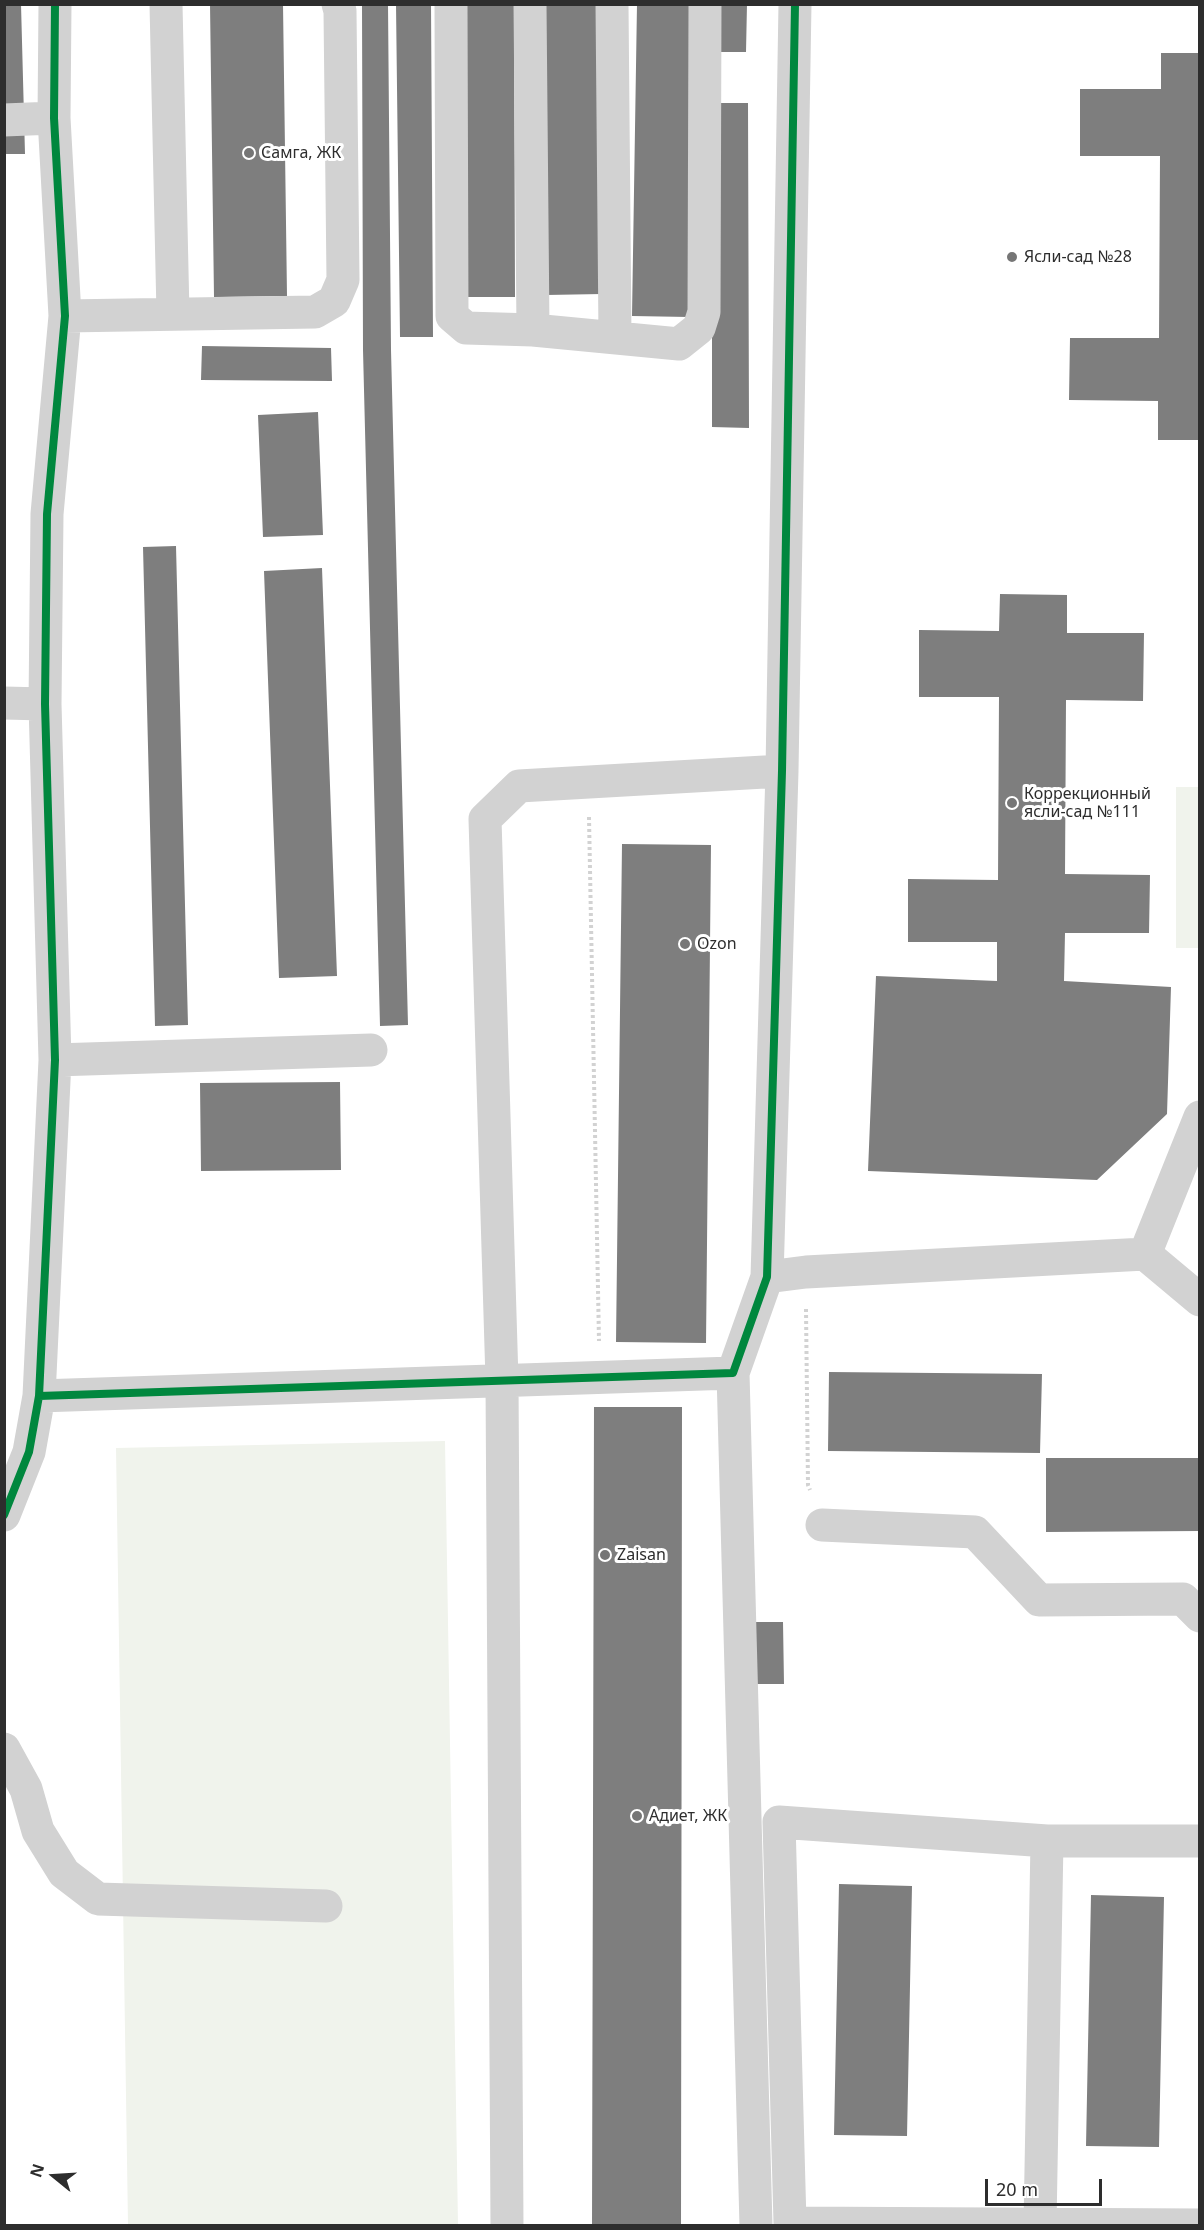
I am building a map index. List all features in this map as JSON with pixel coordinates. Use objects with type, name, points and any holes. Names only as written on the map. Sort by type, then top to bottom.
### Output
[{"type":"street","points":[[4,1515],[29,1452],[39,1396],[55,1060],[45,704],[48,514],[65,316],[54,118],[55,4]]},
{"type":"street","points":[[166,4],[173,314]]},
{"type":"street","points":[[65,316],[315,312],[334,301],[343,280],[340,11],[338,4]]},
{"type":"street","points":[[451,4],[452,316],[466,328],[533,330],[679,344],[699,328],[704,312],[705,4]]},
{"type":"street","points":[[530,4],[533,330]]},
{"type":"street","points":[[612,4],[615,337]]},
{"type":"street","points":[[756,2226],[733,1373],[767,1276],[782,771],[795,4]]},
{"type":"street","points":[[4,120],[54,118]]},
{"type":"street","points":[[4,703],[45,704]]},
{"type":"street","points":[[507,2226],[502,1380],[485,819],[519,786],[782,771]]},
{"type":"street","points":[[55,1060],[370,1050]]},
{"type":"street","points":[[1145,1254],[1200,1117]]},
{"type":"street","points":[[767,1276],[1145,1254],[1200,1300]]},
{"type":"street","points":[[39,1396],[733,1373]]},
{"type":"street","points":[[822,1525],[975,1532],[1039,1600],[1183,1599],[1200,1616]]},
{"type":"street","points":[[4,1749],[26,1789],[38,1831],[64,1873],[98,1899],[326,1906]]},
{"type":"street","points":[[1200,1841],[1047,1841],[779,1822],[790,2223],[1200,2225]]},
{"type":"street","points":[[1040,2224],[1047,1841]]},
{"type":"path","points":[[588,782],[600,1377]]},
{"type":"path","points":[[806,1272],[808,1485],[822,1525]]},
{"type":"shaded area","points":[[1176,787],[1199,787],[1199,948],[1176,948]]},
{"type":"shaded area","points":[[445,1441],[458,2225],[128,2225],[116,1448]]},
{"type":"building","points":[[4,4],[21,4],[25,154],[4,154]]},
{"type":"building","name":"Самга, ЖК","points":[[210,4],[283,4],[287,296],[214,297]]},
{"type":"building","points":[[362,4],[388,4],[391,350],[408,1025],[380,1026],[363,350]]},
{"type":"building","points":[[396,4],[431,4],[433,337],[400,337]]},
{"type":"building","points":[[458,4],[514,4],[515,297],[459,297]]},
{"type":"building","points":[[545,4],[601,4],[602,294],[546,295]]},
{"type":"building","points":[[637,4],[693,4],[689,317],[632,316]]},
{"type":"building","points":[[715,4],[747,4],[746,52],[714,52]]},
{"type":"building","points":[[1161,53],[1200,53],[1200,440],[1158,440],[1158,401],[1069,400],[1070,338],[1159,338],[1160,156],[1080,156],[1080,89],[1161,89]]},
{"type":"building","points":[[712,103],[748,103],[749,428],[712,427]]},
{"type":"building","points":[[202,346],[331,348],[332,381],[201,380]]},
{"type":"building","points":[[318,412],[323,535],[263,537],[258,415]]},
{"type":"building","points":[[176,546],[188,1025],[155,1026],[143,547]]},
{"type":"building","points":[[322,568],[337,976],[279,978],[264,571]]},
{"type":"building","points":[[1000,594],[1067,595],[1067,633],[1144,633],[1143,701],[1066,700],[1065,874],[1150,875],[1149,933],[1065,933],[1064,981],[1171,987],[1167,1114],[1097,1180],[868,1171],[876,976],[997,981],[997,942],[908,942],[908,879],[998,880],[999,697],[919,697],[919,630],[999,631]]},
{"type":"building","points":[[622,844],[711,845],[706,1343],[616,1342]]},
{"type":"building","points":[[340,1082],[341,1170],[201,1171],[200,1083]]},
{"type":"building","points":[[829,1372],[1042,1374],[1040,1453],[828,1451]]},
{"type":"building","name":"Адиет, ЖК","points":[[594,1407],[682,1407],[681,2226],[592,2226]]},
{"type":"building","points":[[1046,1458],[1200,1458],[1200,1531],[1046,1532]]},
{"type":"building","points":[[741,1622],[783,1622],[784,1684],[743,1684]]},
{"type":"building","points":[[839,1884],[912,1886],[907,2136],[834,2135]]},
{"type":"building","points":[[1091,1895],[1164,1897],[1159,2147],[1086,2146]]},
{"type":"cycle path","points":[[4,1515],[29,1452],[39,1396],[55,1060],[45,704],[47,514],[65,316],[54,118],[55,4]]},
{"type":"cycle path","points":[[39,1396],[733,1373],[767,1277],[782,771],[795,4]]},
{"type":"place","name":"Самга, ЖК","points":[[249,153]]},
{"type":"place","name":"Ясли-сад №28","points":[[1012,257]]},
{"type":"place","name":"Коррекционный ясли-сад №111","points":[[1012,803]]},
{"type":"place","name":"Ozon","points":[[685,944]]},
{"type":"place","name":"Zaisan","points":[[605,1555]]},
{"type":"place","name":"Адиет, ЖК","points":[[637,1816]]}]
